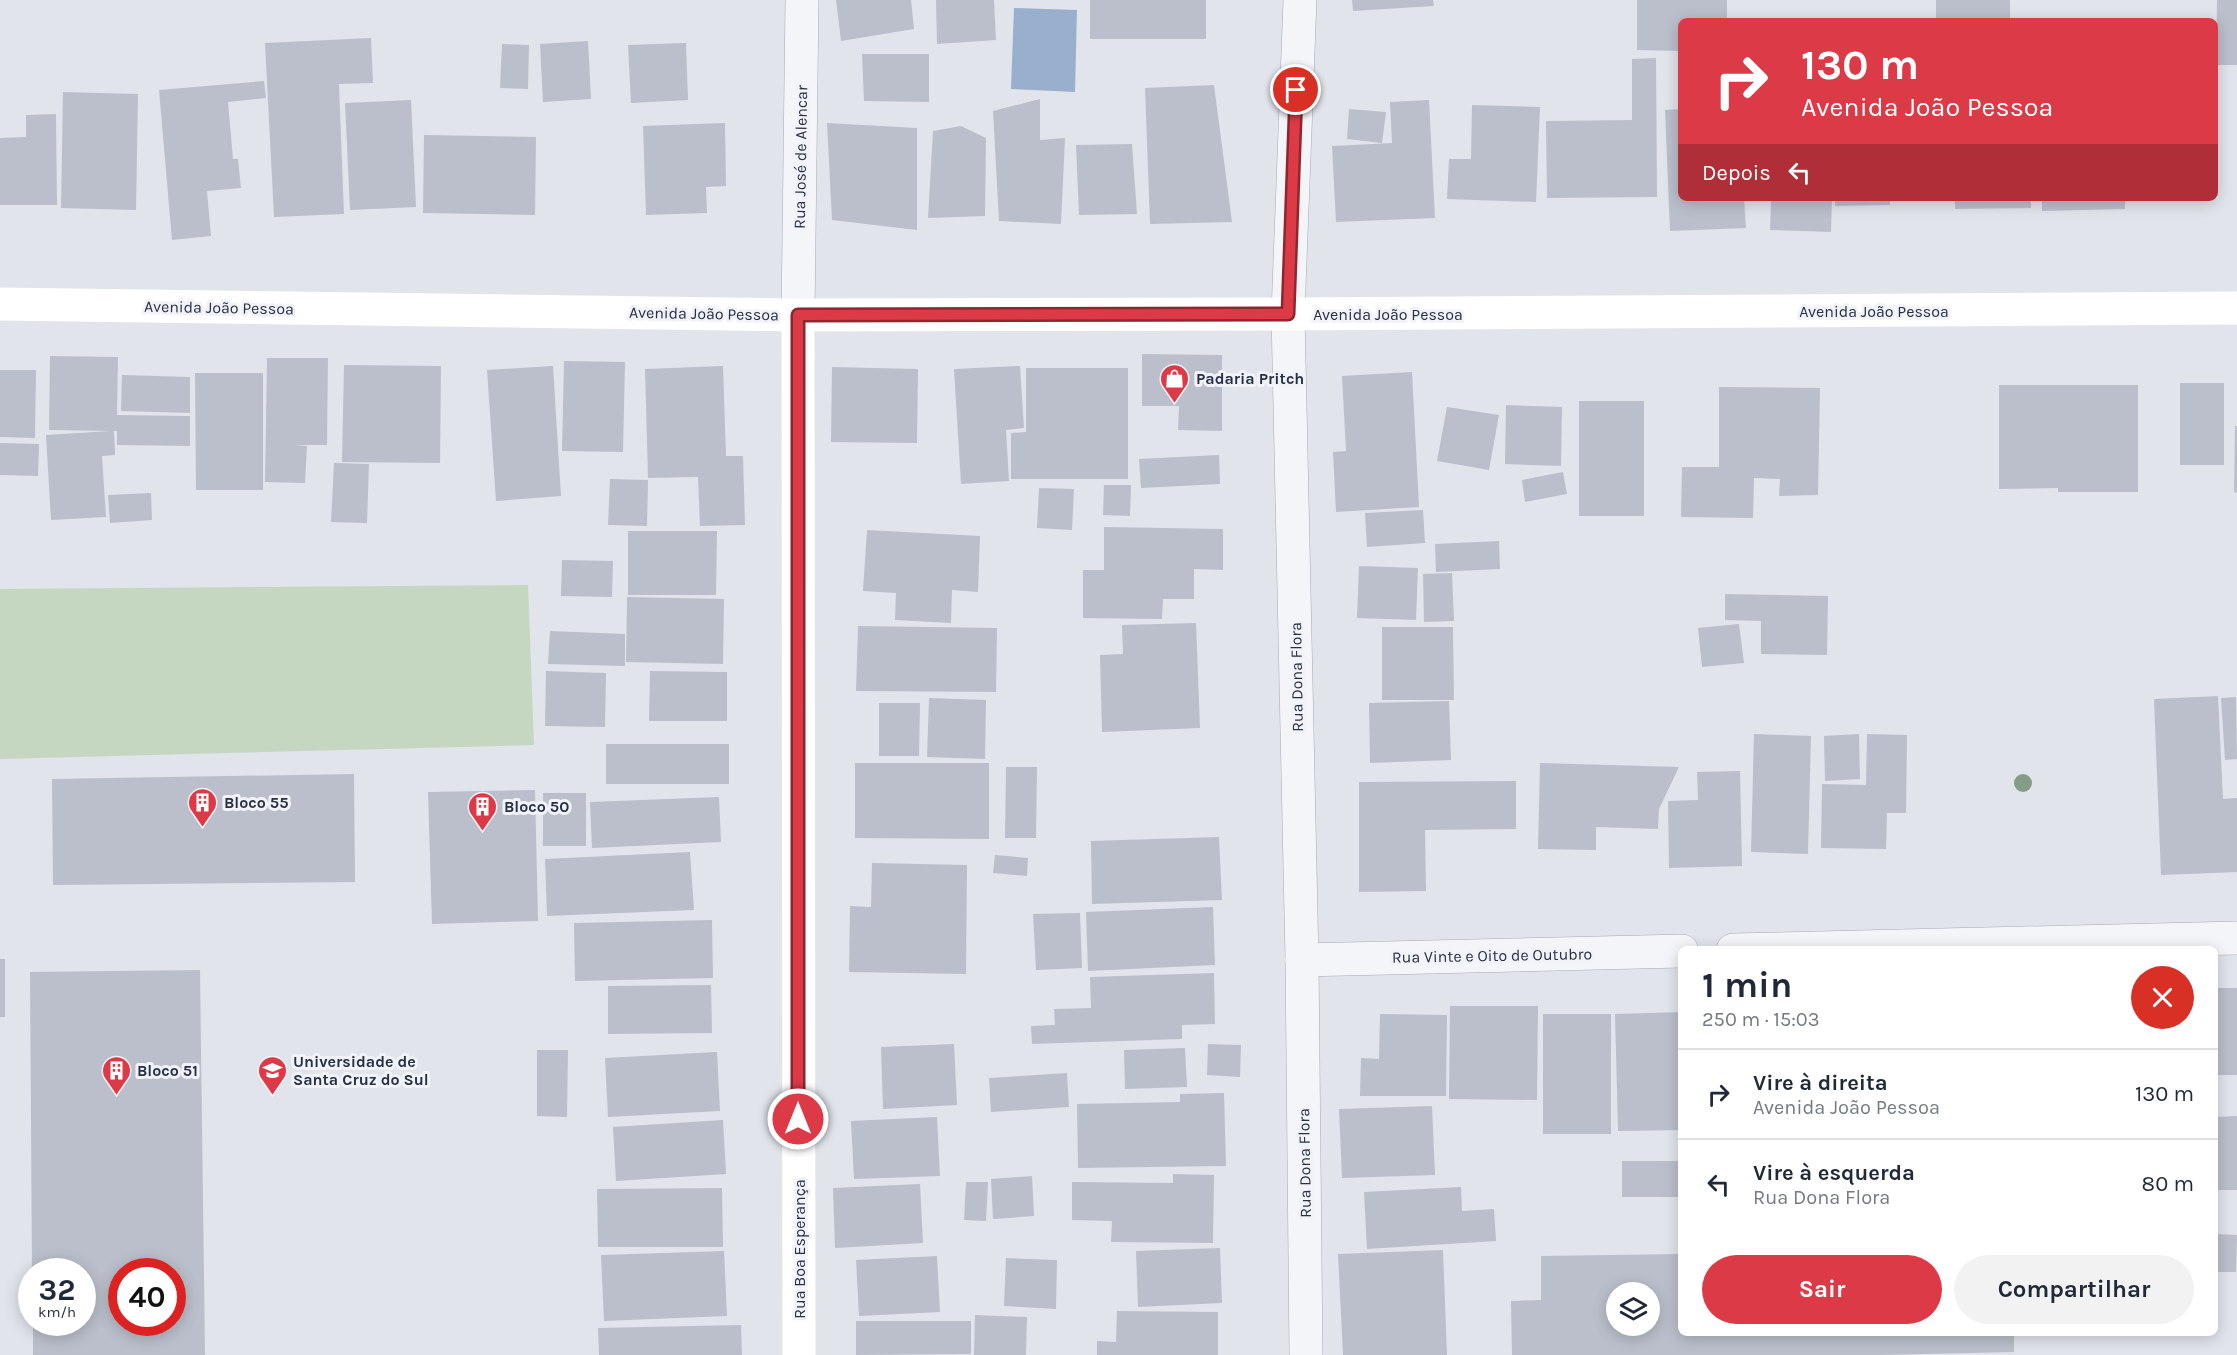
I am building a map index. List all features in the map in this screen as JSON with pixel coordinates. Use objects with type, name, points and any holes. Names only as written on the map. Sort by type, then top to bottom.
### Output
[{"type":"street","name":"Rua José de Alencar","points":[[798,315],[802,0]]},
{"type":"street","name":"Rua Dona Flora","points":[[1300,0],[1288,314],[1302,960],[1306,1355]]},
{"type":"street","name":"Avenida João Pessoa","points":[[0,304],[798,315],[2237,308]]},
{"type":"street","name":"Rua Boa Esperança","points":[[798,315],[799,1355]]},
{"type":"street","points":[[1900,946],[2237,938]]},
{"type":"street","name":"Rua Vinte e Oito de Outubro","points":[[1302,960],[1678,951]]},
{"type":"green space","points":[[528,585],[534,745],[0,759],[0,589]]},
{"type":"water","points":[[1014,8],[1077,10],[1075,92],[1011,89]]},
{"type":"building","points":[[836,0],[911,0],[914,29],[841,41]]},
{"type":"building","points":[[936,0],[994,0],[996,40],[937,44]]},
{"type":"building","points":[[1090,0],[1206,0],[1206,39],[1090,39]]},
{"type":"building","points":[[1352,0],[1433,0],[1434,6],[1353,11]]},
{"type":"building","points":[[1637,0],[1727,0],[1727,18],[1678,18],[1678,51],[1637,50]]},
{"type":"building","points":[[1936,0],[2010,0],[2010,18],[1936,18]]},
{"type":"building","points":[[2217,0],[2237,0],[2237,65],[2218,65]]},
{"type":"building","points":[[371,38],[373,83],[339,84],[344,214],[274,217],[265,43]]},
{"type":"building","points":[[588,41],[591,99],[543,102],[540,44]]},
{"type":"building","points":[[686,43],[688,100],[631,103],[628,45]]},
{"type":"building","points":[[502,44],[529,45],[528,89],[500,88]]},
{"type":"building","points":[[862,54],[929,54],[929,102],[864,101]]},
{"type":"building","points":[[1656,58],[1657,197],[1547,198],[1546,121],[1632,120],[1632,59]]},
{"type":"building","points":[[264,81],[266,98],[228,102],[233,159],[238,159],[241,188],[207,191],[211,236],[172,240],[159,90]]},
{"type":"building","points":[[1214,85],[1232,222],[1150,224],[1145,88]]},
{"type":"building","points":[[63,92],[138,94],[136,210],[61,208]]},
{"type":"building","points":[[1040,99],[1040,140],[1065,138],[1061,224],[999,221],[993,111]]},
{"type":"building","points":[[411,100],[416,207],[350,210],[345,103]]},
{"type":"building","points":[[1429,100],[1435,218],[1336,222],[1332,146],[1392,143],[1390,102]]},
{"type":"building","points":[[1472,105],[1540,107],[1536,202],[1447,199],[1449,159],[1471,159]]},
{"type":"building","points":[[1349,109],[1386,112],[1382,143],[1347,139]]},
{"type":"building","points":[[1678,109],[1678,201],[1744,201],[1746,228],[1670,231],[1665,110]]},
{"type":"building","points":[[56,114],[57,205],[0,205],[0,138],[26,137],[26,115]]},
{"type":"building","points":[[725,123],[726,186],[706,187],[707,213],[646,215],[643,126]]},
{"type":"building","points":[[827,123],[917,128],[917,230],[832,220]]},
{"type":"building","points":[[961,126],[986,138],[985,216],[928,218],[933,131]]},
{"type":"building","points":[[424,135],[536,137],[535,215],[423,213]]},
{"type":"building","points":[[1132,144],[1137,214],[1079,215],[1076,145]]},
{"type":"building","points":[[1771,201],[1832,201],[1831,232],[1770,230]]},
{"type":"building","points":[[1835,201],[1890,201],[1890,205],[1835,206]]},
{"type":"building","points":[[1955,201],[2031,201],[2031,208],[1955,209]]},
{"type":"building","points":[[2042,201],[2125,201],[2125,209],[2042,211]]},
{"type":"building","points":[[1142,354],[1222,355],[1222,431],[1178,430],[1179,406],[1142,406]]},
{"type":"building","points":[[50,356],[118,357],[117,415],[190,416],[190,446],[117,445],[117,431],[114,431],[115,455],[102,456],[106,517],[51,520],[46,435],[110,431],[49,430]]},
{"type":"building","points":[[267,358],[328,358],[327,445],[295,445],[307,446],[305,483],[265,482]]},
{"type":"building","points":[[564,361],[625,362],[623,452],[562,451]]},
{"type":"building","points":[[344,365],[441,366],[440,463],[342,462]]},
{"type":"building","points":[[553,366],[561,496],[496,501],[487,370]]},
{"type":"building","points":[[723,366],[726,456],[743,456],[745,525],[700,526],[698,477],[648,478],[645,369]]},
{"type":"building","points":[[1020,366],[1024,428],[1006,430],[1009,481],[961,484],[954,369]]},
{"type":"building","points":[[832,367],[918,369],[917,443],[831,442]]},
{"type":"building","points":[[1026,368],[1128,368],[1128,479],[1011,479],[1011,433],[1026,432]]},
{"type":"building","points":[[0,370],[36,370],[35,438],[0,437]]},
{"type":"building","points":[[1412,372],[1419,507],[1336,512],[1333,452],[1346,451],[1342,376]]},
{"type":"building","points":[[195,373],[263,373],[263,490],[196,490]]},
{"type":"building","points":[[122,375],[190,377],[190,413],[121,411]]},
{"type":"building","points":[[2180,383],[2224,383],[2224,465],[2180,465]]},
{"type":"building","points":[[1999,385],[2138,385],[2138,492],[2058,492],[2058,488],[1999,489]]},
{"type":"building","points":[[1719,387],[1820,388],[1818,495],[1779,496],[1780,479],[1754,478],[1753,518],[1681,517],[1682,467],[1719,467]]},
{"type":"building","points":[[1579,401],[1644,401],[1644,516],[1579,516]]},
{"type":"building","points":[[1506,405],[1562,407],[1561,466],[1505,464]]},
{"type":"building","points":[[1447,407],[1499,415],[1489,470],[1437,461]]},
{"type":"building","points":[[2235,426],[2237,426],[2237,493],[2234,492]]},
{"type":"building","points":[[0,443],[39,444],[38,476],[0,475]]},
{"type":"building","points":[[1219,455],[1220,484],[1141,488],[1139,459]]},
{"type":"building","points":[[334,463],[369,464],[367,523],[331,522]]},
{"type":"building","points":[[1563,472],[1567,494],[1525,502],[1522,480]]},
{"type":"building","points":[[610,479],[648,480],[647,526],[608,525]]},
{"type":"building","points":[[1104,485],[1131,485],[1130,516],[1103,515]]},
{"type":"building","points":[[1039,488],[1074,489],[1072,530],[1037,528]]},
{"type":"building","points":[[151,493],[152,520],[110,523],[108,495]]},
{"type":"building","points":[[1423,510],[1425,543],[1367,547],[1365,513]]},
{"type":"building","points":[[1104,527],[1223,529],[1223,570],[1194,569],[1194,599],[1163,599],[1162,619],[1083,618],[1083,570],[1104,570]]},
{"type":"building","points":[[867,530],[980,536],[978,592],[952,590],[951,623],[895,620],[896,593],[863,591]]},
{"type":"building","points":[[628,531],[717,531],[716,595],[628,595]]},
{"type":"building","points":[[1499,541],[1500,569],[1436,572],[1435,544]]},
{"type":"building","points":[[562,560],[613,561],[612,597],[561,596]]},
{"type":"building","points":[[1359,566],[1418,568],[1416,620],[1357,618]]},
{"type":"building","points":[[1452,573],[1454,621],[1424,622],[1423,574]]},
{"type":"building","points":[[1725,594],[1828,596],[1827,655],[1761,654],[1761,621],[1725,620]]},
{"type":"building","points":[[627,597],[724,599],[723,664],[626,662]]},
{"type":"building","points":[[1196,623],[1200,728],[1102,732],[1100,655],[1123,654],[1122,625]]},
{"type":"building","points":[[1739,624],[1744,663],[1702,667],[1698,628]]},
{"type":"building","points":[[858,626],[997,628],[996,692],[856,691]]},
{"type":"building","points":[[1382,627],[1453,627],[1454,700],[1382,700]]},
{"type":"building","points":[[550,631],[625,634],[625,666],[548,664]]},
{"type":"building","points":[[546,671],[606,673],[605,727],[545,726]]},
{"type":"building","points":[[650,671],[727,672],[727,721],[649,721]]},
{"type":"building","points":[[2218,696],[2223,799],[2237,798],[2237,872],[2161,875],[2154,699]]},
{"type":"building","points":[[2236,697],[2237,759],[2225,760],[2221,698]]},
{"type":"building","points":[[929,698],[986,700],[985,759],[927,757]]},
{"type":"building","points":[[1449,701],[1451,760],[1370,763],[1369,703]]},
{"type":"building","points":[[879,703],[920,703],[919,756],[879,756]]},
{"type":"building","points":[[1754,734],[1811,736],[1808,854],[1751,852]]},
{"type":"building","points":[[1859,734],[1860,779],[1825,781],[1824,736]]},
{"type":"building","points":[[1867,734],[1907,735],[1906,813],[1887,813],[1886,849],[1821,848],[1822,784],[1866,785]]},
{"type":"building","points":[[606,744],[729,744],[729,784],[606,784]]},
{"type":"building","points":[[855,763],[989,763],[989,839],[855,838]]},
{"type":"building","points":[[1540,763],[1679,767],[1659,809],[1658,829],[1596,827],[1596,850],[1538,849]]},
{"type":"building","points":[[1006,767],[1037,767],[1036,838],[1005,838]]},
{"type":"building","points":[[1740,771],[1742,866],[1669,868],[1668,801],[1698,800],[1697,772]]},
{"type":"building","name":"Bloco 55","points":[[354,774],[355,882],[53,885],[52,779]]},
{"type":"building","points":[[1516,781],[1516,829],[1425,830],[1426,891],[1359,892],[1359,782]]},
{"type":"building","name":"Bloco 50","points":[[535,790],[538,921],[432,924],[428,792]]},
{"type":"building","points":[[543,793],[586,793],[586,846],[543,846]]},
{"type":"building","points":[[719,797],[721,842],[592,848],[590,802]]},
{"type":"building","points":[[1219,837],[1222,900],[1092,904],[1091,841]]},
{"type":"building","points":[[690,852],[694,910],[547,916],[545,859]]},
{"type":"building","points":[[995,855],[1028,858],[1027,876],[993,873]]},
{"type":"building","points":[[872,863],[967,865],[966,974],[849,972],[850,906],[871,907]]},
{"type":"building","points":[[1213,907],[1215,965],[1088,971],[1086,912]]},
{"type":"building","points":[[1080,913],[1082,968],[1036,970],[1033,914]]},
{"type":"building","points":[[712,920],[713,978],[575,981],[574,923]]},
{"type":"building","points":[[0,959],[5,959],[5,1017],[0,1017]]},
{"type":"building","name":"Bloco 51","points":[[200,970],[205,1355],[33,1355],[33,1336],[96,1336],[96,1258],[32,1258],[30,972]]},
{"type":"building","points":[[1214,973],[1215,1024],[1182,1025],[1182,1039],[1032,1044],[1031,1026],[1055,1025],[1054,1009],[1091,1008],[1090,977]]},
{"type":"building","points":[[711,985],[712,1033],[608,1034],[608,986]]},
{"type":"building","points":[[2218,988],[2237,988],[2237,1075],[2218,1075]]},
{"type":"building","points":[[1450,1006],[1538,1006],[1537,1100],[1449,1099]]},
{"type":"building","points":[[1678,1012],[1678,1130],[1618,1131],[1615,1014]]},
{"type":"building","points":[[1380,1014],[1447,1015],[1446,1096],[1360,1096],[1361,1058],[1379,1059]]},
{"type":"building","points":[[1543,1014],[1611,1014],[1611,1134],[1543,1134]]},
{"type":"building","points":[[954,1044],[957,1105],[883,1109],[881,1047]]},
{"type":"building","points":[[1208,1044],[1241,1045],[1240,1077],[1207,1075]]},
{"type":"building","points":[[1185,1048],[1187,1087],[1125,1089],[1124,1050]]},
{"type":"building","points":[[537,1050],[568,1050],[567,1117],[537,1116]]},
{"type":"building","points":[[717,1052],[720,1111],[608,1117],[605,1058]]},
{"type":"building","points":[[1067,1073],[1069,1107],[991,1112],[989,1078]]},
{"type":"building","points":[[1224,1093],[1226,1166],[1078,1168],[1077,1104],[1180,1102],[1180,1094]]},
{"type":"building","points":[[1432,1106],[1435,1175],[1342,1178],[1339,1109]]},
{"type":"building","points":[[2237,1116],[2237,1190],[2218,1190],[2218,1117]]},
{"type":"building","points":[[937,1117],[940,1176],[854,1179],[851,1121]]},
{"type":"building","points":[[723,1120],[726,1174],[616,1181],[613,1127]]},
{"type":"building","points":[[1622,1161],[1678,1161],[1678,1197],[1622,1197]]},
{"type":"building","points":[[1173,1174],[1214,1175],[1213,1243],[1111,1242],[1112,1221],[1072,1220],[1072,1182],[1173,1183]]},
{"type":"building","points":[[1032,1176],[1034,1216],[993,1219],[991,1179]]},
{"type":"building","points":[[966,1182],[988,1182],[986,1221],[964,1220]]},
{"type":"building","points":[[920,1184],[923,1243],[835,1248],[833,1188]]},
{"type":"building","points":[[1461,1187],[1462,1211],[1494,1209],[1496,1241],[1367,1249],[1364,1192]]},
{"type":"building","points":[[722,1188],[723,1247],[598,1247],[597,1189]]},
{"type":"building","points":[[2218,1234],[2237,1235],[2236,1272],[2218,1272]]},
{"type":"building","points":[[1220,1248],[1222,1303],[1138,1307],[1136,1251]]},
{"type":"building","points":[[1443,1250],[1447,1355],[1343,1355],[1338,1254]]},
{"type":"building","points":[[724,1251],[727,1316],[604,1321],[601,1255]]},
{"type":"building","points":[[1678,1254],[1678,1336],[2014,1336],[2014,1352],[1880,1355],[1512,1355],[1511,1301],[1541,1300],[1541,1256]]},
{"type":"building","points":[[937,1256],[940,1312],[859,1316],[856,1260]]},
{"type":"building","points":[[1006,1258],[1057,1260],[1056,1309],[1004,1306]]},
{"type":"building","points":[[1117,1311],[1218,1312],[1218,1355],[1097,1355],[1097,1341],[1116,1342]]},
{"type":"building","points":[[975,1315],[1027,1317],[1026,1355],[974,1355]]},
{"type":"building","points":[[856,1321],[971,1321],[971,1354],[856,1355]]},
{"type":"building","points":[[741,1325],[742,1355],[599,1355],[598,1328]]},
{"type":"place","name":"Padaria Pritch","points":[[1175,404]]},
{"type":"place","name":"Bloco 55","points":[[203,828]]},
{"type":"place","name":"Bloco 50","points":[[483,832]]},
{"type":"place","name":"Bloco 51","points":[[116,1096]]},
{"type":"place","name":"Universidade de Santa Cruz do Sul","points":[[272,1096]]},
{"type":"route","points":[[798,1119],[798,315],[1288,314],[1296,90]]}]
